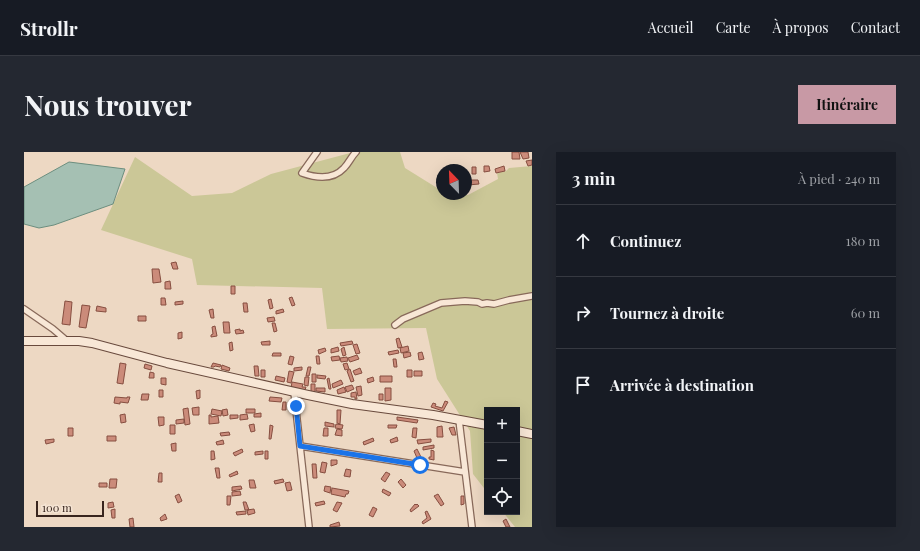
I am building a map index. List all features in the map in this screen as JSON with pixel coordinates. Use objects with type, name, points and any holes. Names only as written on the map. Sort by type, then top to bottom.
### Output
[{"type":"main road","points":[[24,341],[67,341],[92,343],[167,363],[294,392],[352,404],[433,415],[484,424]]},
{"type":"main road","points":[[520,432],[532,434]]},
{"type":"street","points":[[316,152],[302,173],[311,176],[324,177],[333,175],[343,169],[356,152]]},
{"type":"street","points":[[395,325],[403,319],[441,303],[465,301],[494,304],[532,296]]},
{"type":"street","points":[[24,309],[53,329],[67,341]]},
{"type":"street","points":[[294,392],[309,527]]},
{"type":"street","points":[[459,420],[472,527]]},
{"type":"street","points":[[300,446],[465,472]]},
{"type":"shaded area","points":[[354,152],[400,152],[405,168],[436,187],[436,200],[472,200],[472,193],[498,179],[497,173],[506,171],[509,168],[532,166],[532,527],[515,527],[505,515],[520,515],[520,407],[484,407],[484,488],[473,474],[470,431],[437,379],[426,328],[327,329],[322,288],[197,285],[192,259],[101,230],[135,157],[192,196],[232,193],[271,174]]},
{"type":"shaded area","points":[[69,162],[125,169],[113,204],[54,225],[39,228],[24,224],[24,187]]},
{"type":"building","points":[[512,152],[519,152],[520,159],[512,159]]},
{"type":"building","points":[[520,152],[528,152],[529,158],[523,159]]},
{"type":"building","points":[[532,160],[532,165],[528,166],[526,161]]},
{"type":"building","points":[[484,166],[489,166],[490,171],[484,172]]},
{"type":"building","points":[[504,166],[505,171],[496,173],[495,169]]},
{"type":"building","points":[[472,167],[476,167],[476,174],[472,174]]},
{"type":"building","points":[[472,180],[478,180],[479,184],[472,185]]},
{"type":"building","points":[[176,262],[178,269],[173,269],[171,263]]},
{"type":"building","points":[[152,269],[159,269],[161,282],[153,283]]},
{"type":"building","points":[[170,281],[171,289],[165,289],[165,282]]},
{"type":"building","points":[[231,286],[235,286],[235,294],[231,294]]},
{"type":"building","points":[[292,297],[295,305],[292,306],[289,298]]},
{"type":"building","points":[[161,298],[165,298],[166,305],[161,305]]},
{"type":"building","points":[[271,299],[273,308],[270,309],[268,300]]},
{"type":"building","points":[[65,301],[72,302],[70,325],[62,324]]},
{"type":"building","points":[[183,301],[183,304],[175,305],[175,302]]},
{"type":"building","points":[[243,303],[247,303],[248,312],[244,312]]},
{"type":"building","points":[[82,305],[90,306],[86,328],[79,327]]},
{"type":"building","points":[[97,306],[106,308],[106,312],[96,311]]},
{"type":"building","points":[[213,309],[214,318],[211,318],[209,310]]},
{"type":"building","points":[[283,309],[284,312],[276,314],[276,311]]},
{"type":"building","points":[[138,316],[146,316],[146,321],[138,321]]},
{"type":"building","points":[[274,317],[275,321],[268,322],[267,318]]},
{"type":"building","points":[[223,322],[229,322],[230,333],[224,333]]},
{"type":"building","points":[[272,323],[275,323],[277,331],[274,332]]},
{"type":"building","points":[[215,326],[217,336],[211,337],[213,334],[212,327]]},
{"type":"building","points":[[240,329],[240,331],[243,330],[244,333],[236,334],[235,330]]},
{"type":"building","points":[[182,332],[182,338],[178,339],[178,333]]},
{"type":"building","points":[[399,338],[402,347],[398,348],[396,339]]},
{"type":"building","points":[[270,341],[270,345],[262,345],[261,342]]},
{"type":"building","points":[[352,341],[353,344],[341,346],[340,343]]},
{"type":"building","points":[[232,342],[233,350],[230,351],[229,343]]},
{"type":"building","points":[[357,344],[360,353],[356,354],[353,345]]},
{"type":"building","points":[[408,346],[409,351],[401,353],[400,348]]},
{"type":"building","points":[[338,347],[339,351],[331,353],[331,349]]},
{"type":"building","points":[[344,347],[346,355],[343,356],[341,349]]},
{"type":"building","points":[[325,348],[326,351],[319,354],[318,350]]},
{"type":"building","points":[[398,350],[399,353],[389,355],[388,352]]},
{"type":"building","points":[[410,352],[411,356],[404,358],[403,353]]},
{"type":"building","points":[[422,352],[424,359],[419,360],[418,353]]},
{"type":"building","points":[[273,353],[281,353],[281,356],[272,356]]},
{"type":"building","points":[[357,355],[359,359],[350,362],[348,358]]},
{"type":"building","points":[[290,356],[294,357],[292,365],[288,364]]},
{"type":"building","points":[[316,356],[319,356],[320,364],[317,364]]},
{"type":"building","points":[[339,356],[340,360],[332,361],[331,357]]},
{"type":"building","points":[[347,357],[348,361],[341,362],[340,358]]},
{"type":"building","points":[[393,359],[396,359],[397,367],[394,367]]},
{"type":"building","points":[[120,363],[126,364],[123,384],[117,383]]},
{"type":"building","points":[[213,363],[221,365],[220,367],[211,367]]},
{"type":"building","points":[[347,363],[349,369],[345,370],[343,364]]},
{"type":"building","points":[[145,364],[152,366],[151,370],[144,368]]},
{"type":"building","points":[[222,365],[230,368],[229,371],[221,369]]},
{"type":"building","points":[[254,366],[258,366],[259,376],[255,376]]},
{"type":"building","points":[[302,367],[302,370],[294,371],[294,368]]},
{"type":"building","points":[[308,367],[311,367],[309,376],[306,376]]},
{"type":"building","points":[[360,368],[362,373],[355,375],[353,371]]},
{"type":"building","points":[[350,369],[354,381],[351,382],[347,371]]},
{"type":"building","points":[[261,370],[265,370],[265,377],[261,377]]},
{"type":"building","points":[[407,370],[412,370],[412,377],[407,377]]},
{"type":"building","points":[[289,371],[294,372],[291,383],[287,382]]},
{"type":"building","points":[[414,371],[422,371],[422,376],[414,376]]},
{"type":"building","points":[[150,372],[154,373],[154,378],[149,378]]},
{"type":"building","points":[[312,374],[316,374],[316,382],[312,382]]},
{"type":"building","points":[[317,375],[326,376],[325,379],[317,378]]},
{"type":"building","points":[[276,376],[285,378],[284,382],[275,380]]},
{"type":"building","points":[[380,376],[392,376],[392,382],[380,382]]},
{"type":"building","points":[[305,377],[309,377],[308,386],[304,385]]},
{"type":"building","points":[[373,377],[374,381],[368,383],[367,379]]},
{"type":"building","points":[[161,378],[166,378],[166,385],[161,384]]},
{"type":"building","points":[[329,378],[331,389],[329,389],[327,379]]},
{"type":"building","points":[[341,380],[343,384],[333,388],[332,384]]},
{"type":"building","points":[[292,382],[303,384],[302,387],[306,387],[305,390],[291,388]]},
{"type":"building","points":[[311,384],[315,384],[315,392],[311,392]]},
{"type":"building","points":[[352,385],[354,389],[347,392],[345,387]]},
{"type":"building","points":[[361,386],[362,395],[358,396],[356,387]]},
{"type":"building","points":[[344,387],[346,392],[338,394],[337,390]]},
{"type":"building","points":[[316,388],[325,388],[325,392],[316,391]]},
{"type":"building","points":[[385,388],[391,388],[391,400],[385,401]]},
{"type":"building","points":[[159,390],[163,390],[163,397],[159,397]]},
{"type":"building","points":[[200,390],[200,398],[197,399],[196,391]]},
{"type":"building","points":[[356,392],[357,399],[355,399],[355,397],[351,397],[351,393]]},
{"type":"building","points":[[142,394],[149,394],[148,400],[141,400]]},
{"type":"building","points":[[379,394],[383,394],[383,400],[379,400]]},
{"type":"building","points":[[115,397],[130,397],[128,403],[120,402],[120,404],[114,403]]},
{"type":"building","points":[[270,397],[282,398],[281,402],[269,401]]},
{"type":"building","points":[[445,401],[448,402],[443,411],[431,407],[433,403],[436,404],[435,406],[442,408]]},
{"type":"building","points":[[283,402],[286,402],[286,410],[282,410]]},
{"type":"building","points":[[199,407],[199,415],[193,415],[192,408]]},
{"type":"building","points":[[188,408],[190,424],[185,425],[183,409]]},
{"type":"building","points":[[212,409],[222,411],[221,416],[211,414]]},
{"type":"building","points":[[227,409],[228,415],[223,416],[222,410]]},
{"type":"building","points":[[246,409],[255,409],[255,413],[246,413]]},
{"type":"building","points":[[337,410],[341,410],[340,424],[337,423]]},
{"type":"building","points":[[261,413],[261,417],[254,417],[254,414]]},
{"type":"building","points":[[125,414],[126,422],[121,423],[120,415]]},
{"type":"building","points":[[247,414],[248,419],[240,420],[240,415]]},
{"type":"building","points":[[209,415],[211,415],[211,417],[218,416],[219,423],[209,424]]},
{"type":"building","points":[[230,415],[238,415],[238,418],[230,419]]},
{"type":"building","points":[[158,417],[164,417],[164,425],[159,426]]},
{"type":"building","points":[[397,417],[418,420],[417,423],[397,420]]},
{"type":"building","points":[[184,419],[184,423],[176,424],[176,420]]},
{"type":"building","points":[[325,422],[334,424],[334,427],[325,426]]},
{"type":"building","points":[[254,424],[255,431],[251,432],[249,425]]},
{"type":"building","points":[[336,424],[343,425],[342,429],[335,428]]},
{"type":"building","points":[[170,425],[175,425],[175,434],[170,434]]},
{"type":"building","points":[[270,425],[273,426],[271,439],[269,439]]},
{"type":"building","points":[[388,425],[397,425],[396,428],[388,428]]},
{"type":"building","points":[[442,426],[443,437],[437,437],[437,427]]},
{"type":"building","points":[[454,427],[456,435],[452,435],[449,428]]},
{"type":"building","points":[[68,428],[73,428],[73,436],[68,436]]},
{"type":"building","points":[[324,428],[328,428],[328,436],[323,436]]},
{"type":"building","points":[[413,428],[417,428],[416,438],[412,437]]},
{"type":"building","points":[[337,429],[342,430],[342,436],[335,435]]},
{"type":"building","points":[[229,432],[230,435],[221,436],[220,433]]},
{"type":"building","points":[[107,436],[116,436],[116,441],[107,441]]},
{"type":"building","points":[[397,437],[398,441],[391,443],[390,440]]},
{"type":"building","points":[[373,438],[374,441],[364,445],[363,442]]},
{"type":"building","points":[[54,439],[54,442],[46,444],[45,440]]},
{"type":"building","points":[[431,439],[431,442],[418,444],[417,440]]},
{"type":"building","points":[[223,440],[224,444],[217,445],[216,442]]},
{"type":"building","points":[[176,443],[176,451],[172,451],[171,444]]},
{"type":"building","points":[[434,445],[434,448],[423,450],[423,447]]},
{"type":"building","points":[[242,449],[243,452],[235,456],[233,453]]},
{"type":"building","points":[[417,449],[421,457],[417,458],[414,451]]},
{"type":"building","points":[[431,450],[434,451],[434,460],[429,459],[429,457],[431,457]]},
{"type":"building","points":[[211,451],[214,451],[215,459],[211,460]]},
{"type":"building","points":[[263,451],[263,454],[255,455],[255,452]]},
{"type":"building","points":[[265,451],[268,451],[268,459],[265,459]]},
{"type":"building","points":[[331,460],[337,460],[337,464],[331,466]]},
{"type":"building","points":[[322,462],[327,463],[325,473],[320,472]]},
{"type":"building","points":[[312,464],[316,464],[317,478],[313,478]]},
{"type":"building","points":[[215,468],[219,468],[220,478],[217,478]]},
{"type":"building","points":[[346,469],[351,470],[350,477],[344,476]]},
{"type":"building","points":[[237,471],[238,474],[230,477],[229,475]]},
{"type":"building","points":[[386,472],[390,474],[385,482],[381,479]]},
{"type":"building","points":[[159,473],[162,473],[162,482],[158,482]]},
{"type":"building","points":[[110,479],[117,479],[116,488],[109,488]]},
{"type":"building","points":[[283,479],[284,482],[275,484],[274,481]]},
{"type":"building","points":[[401,479],[406,485],[403,488],[398,482]]},
{"type":"building","points":[[249,480],[254,480],[256,488],[250,488]]},
{"type":"building","points":[[290,482],[292,490],[287,491],[285,483]]},
{"type":"building","points":[[99,483],[107,483],[107,487],[99,487]]},
{"type":"building","points":[[241,486],[242,489],[232,491],[232,487]]},
{"type":"building","points":[[325,486],[331,487],[330,493],[324,491]]},
{"type":"building","points":[[332,488],[349,491],[345,497],[331,494]]},
{"type":"building","points":[[383,489],[391,493],[389,496],[382,492]]},
{"type":"building","points":[[240,491],[241,495],[232,496],[232,492]]},
{"type":"building","points":[[179,494],[182,501],[178,503],[175,496]]},
{"type":"building","points":[[438,494],[444,504],[441,506],[434,496]]},
{"type":"building","points":[[227,496],[231,496],[230,505],[227,505]]},
{"type":"building","points":[[461,496],[464,496],[464,504],[461,505]]},
{"type":"building","points":[[324,501],[325,504],[316,506],[315,503]]},
{"type":"building","points":[[113,502],[114,507],[108,508],[108,503]]},
{"type":"building","points":[[243,502],[246,502],[249,510],[245,510]]},
{"type":"building","points":[[337,502],[342,503],[337,512],[333,510]]},
{"type":"building","points":[[415,504],[419,506],[411,512],[410,510]]},
{"type":"building","points":[[373,507],[377,509],[373,517],[369,515]]},
{"type":"building","points":[[115,509],[115,518],[112,518],[111,510]]},
{"type":"building","points":[[254,509],[255,513],[248,515],[247,510]]},
{"type":"building","points":[[246,511],[246,514],[237,515],[236,512]]},
{"type":"building","points":[[427,511],[431,519],[423,524],[422,522],[427,518],[425,512]]},
{"type":"building","points":[[165,514],[167,519],[161,521],[160,518]]},
{"type":"building","points":[[133,518],[134,527],[130,527],[129,519]]},
{"type":"building","points":[[506,519],[510,527],[506,527],[503,521]]},
{"type":"building","points":[[339,522],[340,526],[330,527],[330,525]]},
{"type":"route","points":[[296,406],[300,446],[420,465]]}]
